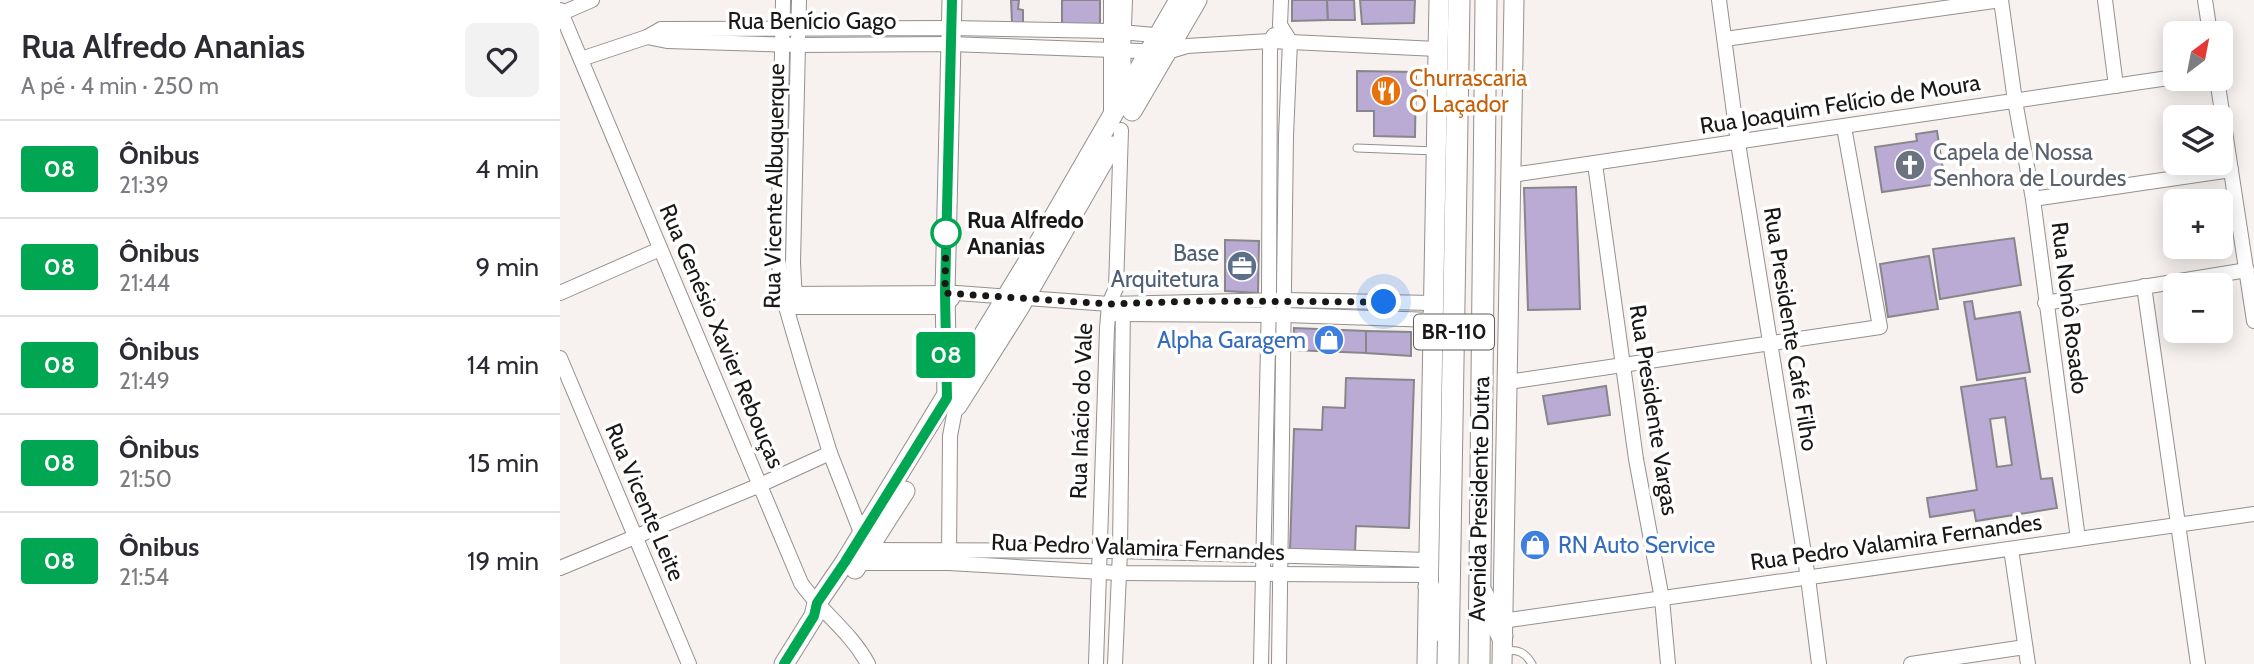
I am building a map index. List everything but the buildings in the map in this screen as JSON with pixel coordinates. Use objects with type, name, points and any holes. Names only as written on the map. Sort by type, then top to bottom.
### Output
[{"type":"main road","points":[[952,0],[957,36]]},
{"type":"main road","points":[[951,410],[949,297],[957,36],[964,0]]},
{"type":"main road","points":[[1116,126],[1125,97],[1168,44],[1179,0]]},
{"type":"main road","points":[[784,664],[951,410],[1116,126],[1196,0]]},
{"type":"main road","points":[[1427,664],[1439,0]]},
{"type":"main road","name":"Avenida Presidente Dutra","points":[[1448,655],[1459,0]]},
{"type":"main road","name":"Avenida Presidente Dutra","points":[[1479,664],[1486,0]]},
{"type":"main road","name":"Avenida Presidente Dutra","points":[[1502,643],[1514,0]]},
{"type":"main road","points":[[858,552],[951,410],[1016,301]]},
{"type":"main road","points":[[1429,574],[1448,655]]},
{"type":"main road","points":[[1480,589],[1502,643]]},
{"type":"street","points":[[560,12],[592,0]]},
{"type":"street","name":"Rua Vicente Albuquerque","points":[[783,0],[778,260],[790,301],[803,365],[858,552]]},
{"type":"street","name":"Rua Vicente Albuquerque","points":[[790,301],[799,0]]},
{"type":"street","name":"Rua Inácio do Vale","points":[[1111,0],[1117,31]]},
{"type":"street","name":"Rua Inácio do Vale","points":[[1096,664],[1098,551],[1116,288],[1116,51],[1117,31],[1125,0]]},
{"type":"street","points":[[1279,664],[1286,136],[1290,41],[1280,25],[1280,0]]},
{"type":"street","name":"Rua Presidente Café Filho","points":[[1719,0],[1738,142],[1808,578],[1819,664]]},
{"type":"street","points":[[1724,39],[1929,5],[2001,0]]},
{"type":"street","name":"Rua Nonô Rosado","points":[[2001,0],[2015,101],[2033,199],[2078,539]]},
{"type":"street","points":[[2105,0],[2116,86]]},
{"type":"street","points":[[2205,0],[2208,21]]},
{"type":"street","name":"Rua Genésio Xavier Rebouças","points":[[560,12],[801,583],[818,610],[852,640],[868,664]]},
{"type":"street","points":[[1261,664],[1270,41],[1280,25]]},
{"type":"street","name":"Rua Benício Gago","points":[[581,60],[647,37],[667,41],[783,28],[957,36],[1116,51],[1168,44],[1270,41],[1437,49]]},
{"type":"street","name":"Rua Benício Gago","points":[[713,36],[798,45],[1117,31],[1168,44]]},
{"type":"street","name":"Rua Inácio do Vale","points":[[1116,51],[1125,97]]},
{"type":"street","name":"Rua Joaquim Felício de Moura","points":[[1512,175],[2163,79]]},
{"type":"street","points":[[1508,382],[1880,327],[1844,127]]},
{"type":"street","points":[[1268,135],[1286,136]]},
{"type":"street","name":"Rua Presidente Vargas","points":[[1595,163],[1636,459],[1662,598],[1668,664]]},
{"type":"street","points":[[2033,199],[2197,175]]},
{"type":"street","points":[[2232,175],[2254,321]]},
{"type":"street","points":[[779,202],[795,203]]},
{"type":"street","points":[[560,293],[660,249]]},
{"type":"street","points":[[2045,303],[2247,270]]},
{"type":"street","points":[[2144,286],[2198,664]]},
{"type":"street","points":[[790,301],[949,297],[1115,309],[1285,307],[1433,311]]},
{"type":"street","name":"Rua Inácio do Vale","points":[[1115,309],[1120,551],[1115,664]]},
{"type":"street","name":"Rua Vicente Leite","points":[[560,358],[689,664]]},
{"type":"street","points":[[949,556],[951,410]]},
{"type":"street","points":[[560,568],[830,453]]},
{"type":"street","name":"Rua Pedro Valamira Fernandes","points":[[1502,643],[1662,598],[2254,514]]},
{"type":"street","points":[[2011,549],[2028,664]]},
{"type":"street","name":"Rua Pedro Valamira Fernandes","points":[[949,556],[1120,551],[1280,556],[1429,574]]},
{"type":"street","name":"Rua Pedro Valamira Fernandes","points":[[858,552],[949,556],[1119,573],[1429,574]]},
{"type":"street","points":[[1180,553],[1180,573]]},
{"type":"street","points":[[1912,664],[2025,647]]},
{"type":"lane","points":[[1357,148],[1436,151]]},
{"type":"lane","points":[[1502,643],[1522,651],[1532,664]]},
{"type":"bus line","name":"08","points":[[784,664],[814,616],[817,603],[947,398],[945,293],[952,0]]},
{"type":"place","name":"Churrascaria O Laçador","points":[[1386,91]]},
{"type":"place","name":"Capela de Nossa Senhora de Lourdes","points":[[1910,165]]},
{"type":"place","name":"Rua Alfredo Ananias","points":[[946,233]]},
{"type":"place","name":"Base Arquitetura","points":[[1242,266]]},
{"type":"place","name":"Alpha Garagem","points":[[1329,340]]},
{"type":"place","name":"RN Auto Service","points":[[1535,545]]},
{"type":"route","points":[[946,233],[945,293],[1109,304],[1285,300],[1384,302]]}]
